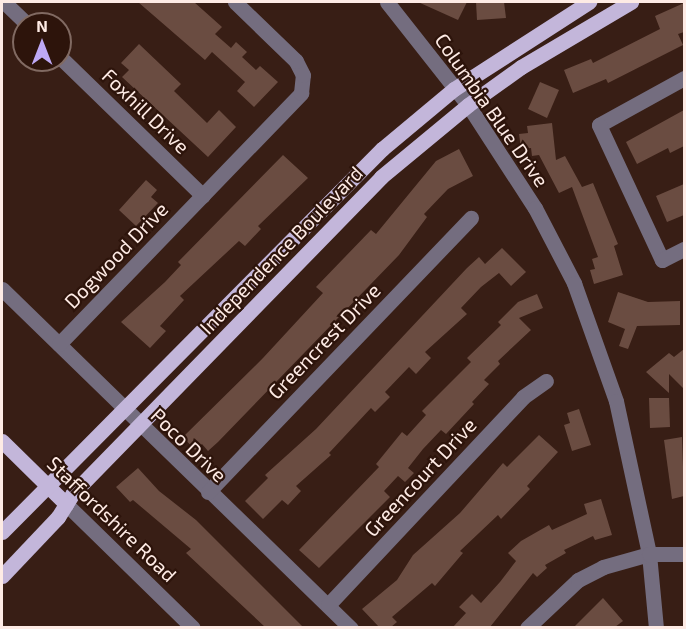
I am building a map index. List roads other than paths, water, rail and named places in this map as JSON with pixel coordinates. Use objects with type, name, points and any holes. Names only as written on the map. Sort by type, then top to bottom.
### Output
[{"type":"main road","name":"Independence Boulevard","points":[[2,532],[49,488],[382,148],[454,89],[589,2]]},
{"type":"main road","name":"Independence Boulevard","points":[[2,576],[138,425],[381,177],[468,105],[561,41],[632,2]]},
{"type":"main road","points":[[282,249],[296,263]]},
{"type":"main road","name":"Staffordshire Road","points":[[2,441],[66,504]]},
{"type":"street","name":"Dogwood Drive","points":[[59,344],[301,93],[303,75],[296,61],[236,2]]},
{"type":"street","name":"Columbia Blue Drive","points":[[387,2],[468,105],[535,208],[574,283],[616,401],[649,554],[656,627]]},
{"type":"street","name":"Foxhill Drive","points":[[72,69],[203,196]]},
{"type":"street","points":[[684,78],[599,125],[662,260],[684,249]]},
{"type":"street","name":"Greencrest Drive","points":[[208,492],[471,218]]},
{"type":"street","name":"Poco Drive","points":[[2,289],[138,425],[351,627]]},
{"type":"street","name":"Greencourt Drive","points":[[328,605],[523,397],[546,381]]},
{"type":"street","name":"Staffordshire Road","points":[[66,504],[193,627]]},
{"type":"street","points":[[527,627],[578,580],[603,567],[649,554],[684,554]]}]
